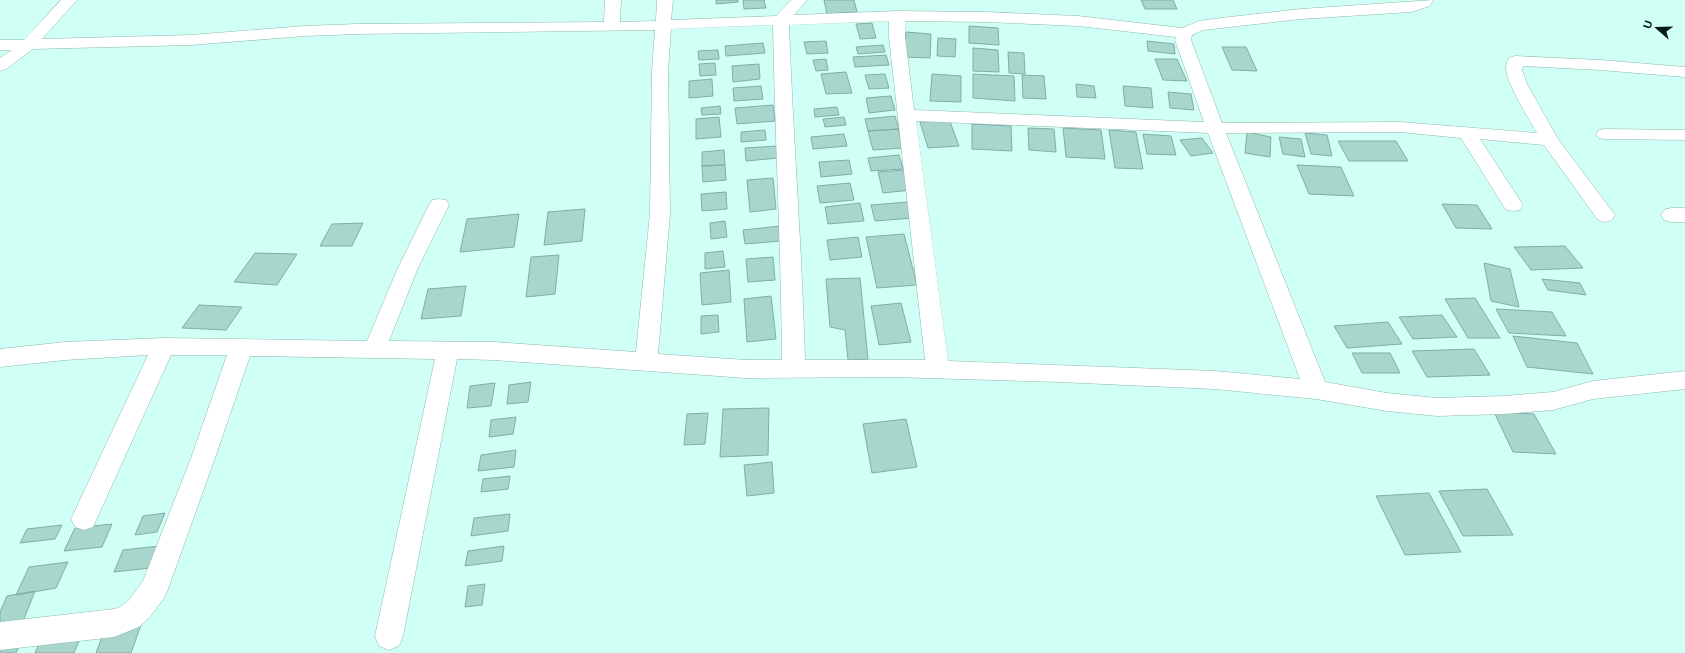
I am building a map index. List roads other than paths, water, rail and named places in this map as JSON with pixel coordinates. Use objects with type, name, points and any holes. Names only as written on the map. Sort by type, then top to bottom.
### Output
[{"type":"street","points":[[0,66],[28,45],[69,0]]},
{"type":"street","points":[[612,28],[613,0]]},
{"type":"street","points":[[646,361],[660,214],[660,71],[665,0]]},
{"type":"street","points":[[794,369],[792,270],[783,104],[781,20],[799,0]]},
{"type":"street","points":[[0,45],[175,41],[305,31],[357,29],[612,28],[897,16],[986,17],[1078,21],[1184,33],[1199,26],[1221,23],[1301,14],[1412,7],[1425,3],[1425,0]]},
{"type":"street","points":[[897,16],[898,42],[913,175],[938,370]]},
{"type":"street","points":[[1184,33],[1183,40],[1215,128],[1316,390]]},
{"type":"street","points":[[1605,215],[1550,140],[1519,84],[1514,70],[1515,61],[1600,65],[1685,72]]},
{"type":"street","points":[[907,115],[1215,128],[1400,127],[1550,140]]},
{"type":"street","points":[[1467,133],[1513,205]]},
{"type":"street","points":[[1605,134],[1685,136]]},
{"type":"street","points":[[375,349],[407,270],[440,205]]},
{"type":"street","points":[[0,358],[65,351],[164,346],[494,351],[746,369],[884,368],[1215,380],[1316,390],[1387,402],[1437,407],[1504,405],[1553,401],[1593,390],[1685,380]]},
{"type":"street","points":[[84,519],[164,346]]},
{"type":"street","points":[[0,636],[114,623],[129,618],[139,609],[154,589],[203,458],[241,348]]},
{"type":"street","points":[[389,636],[448,350]]}]
